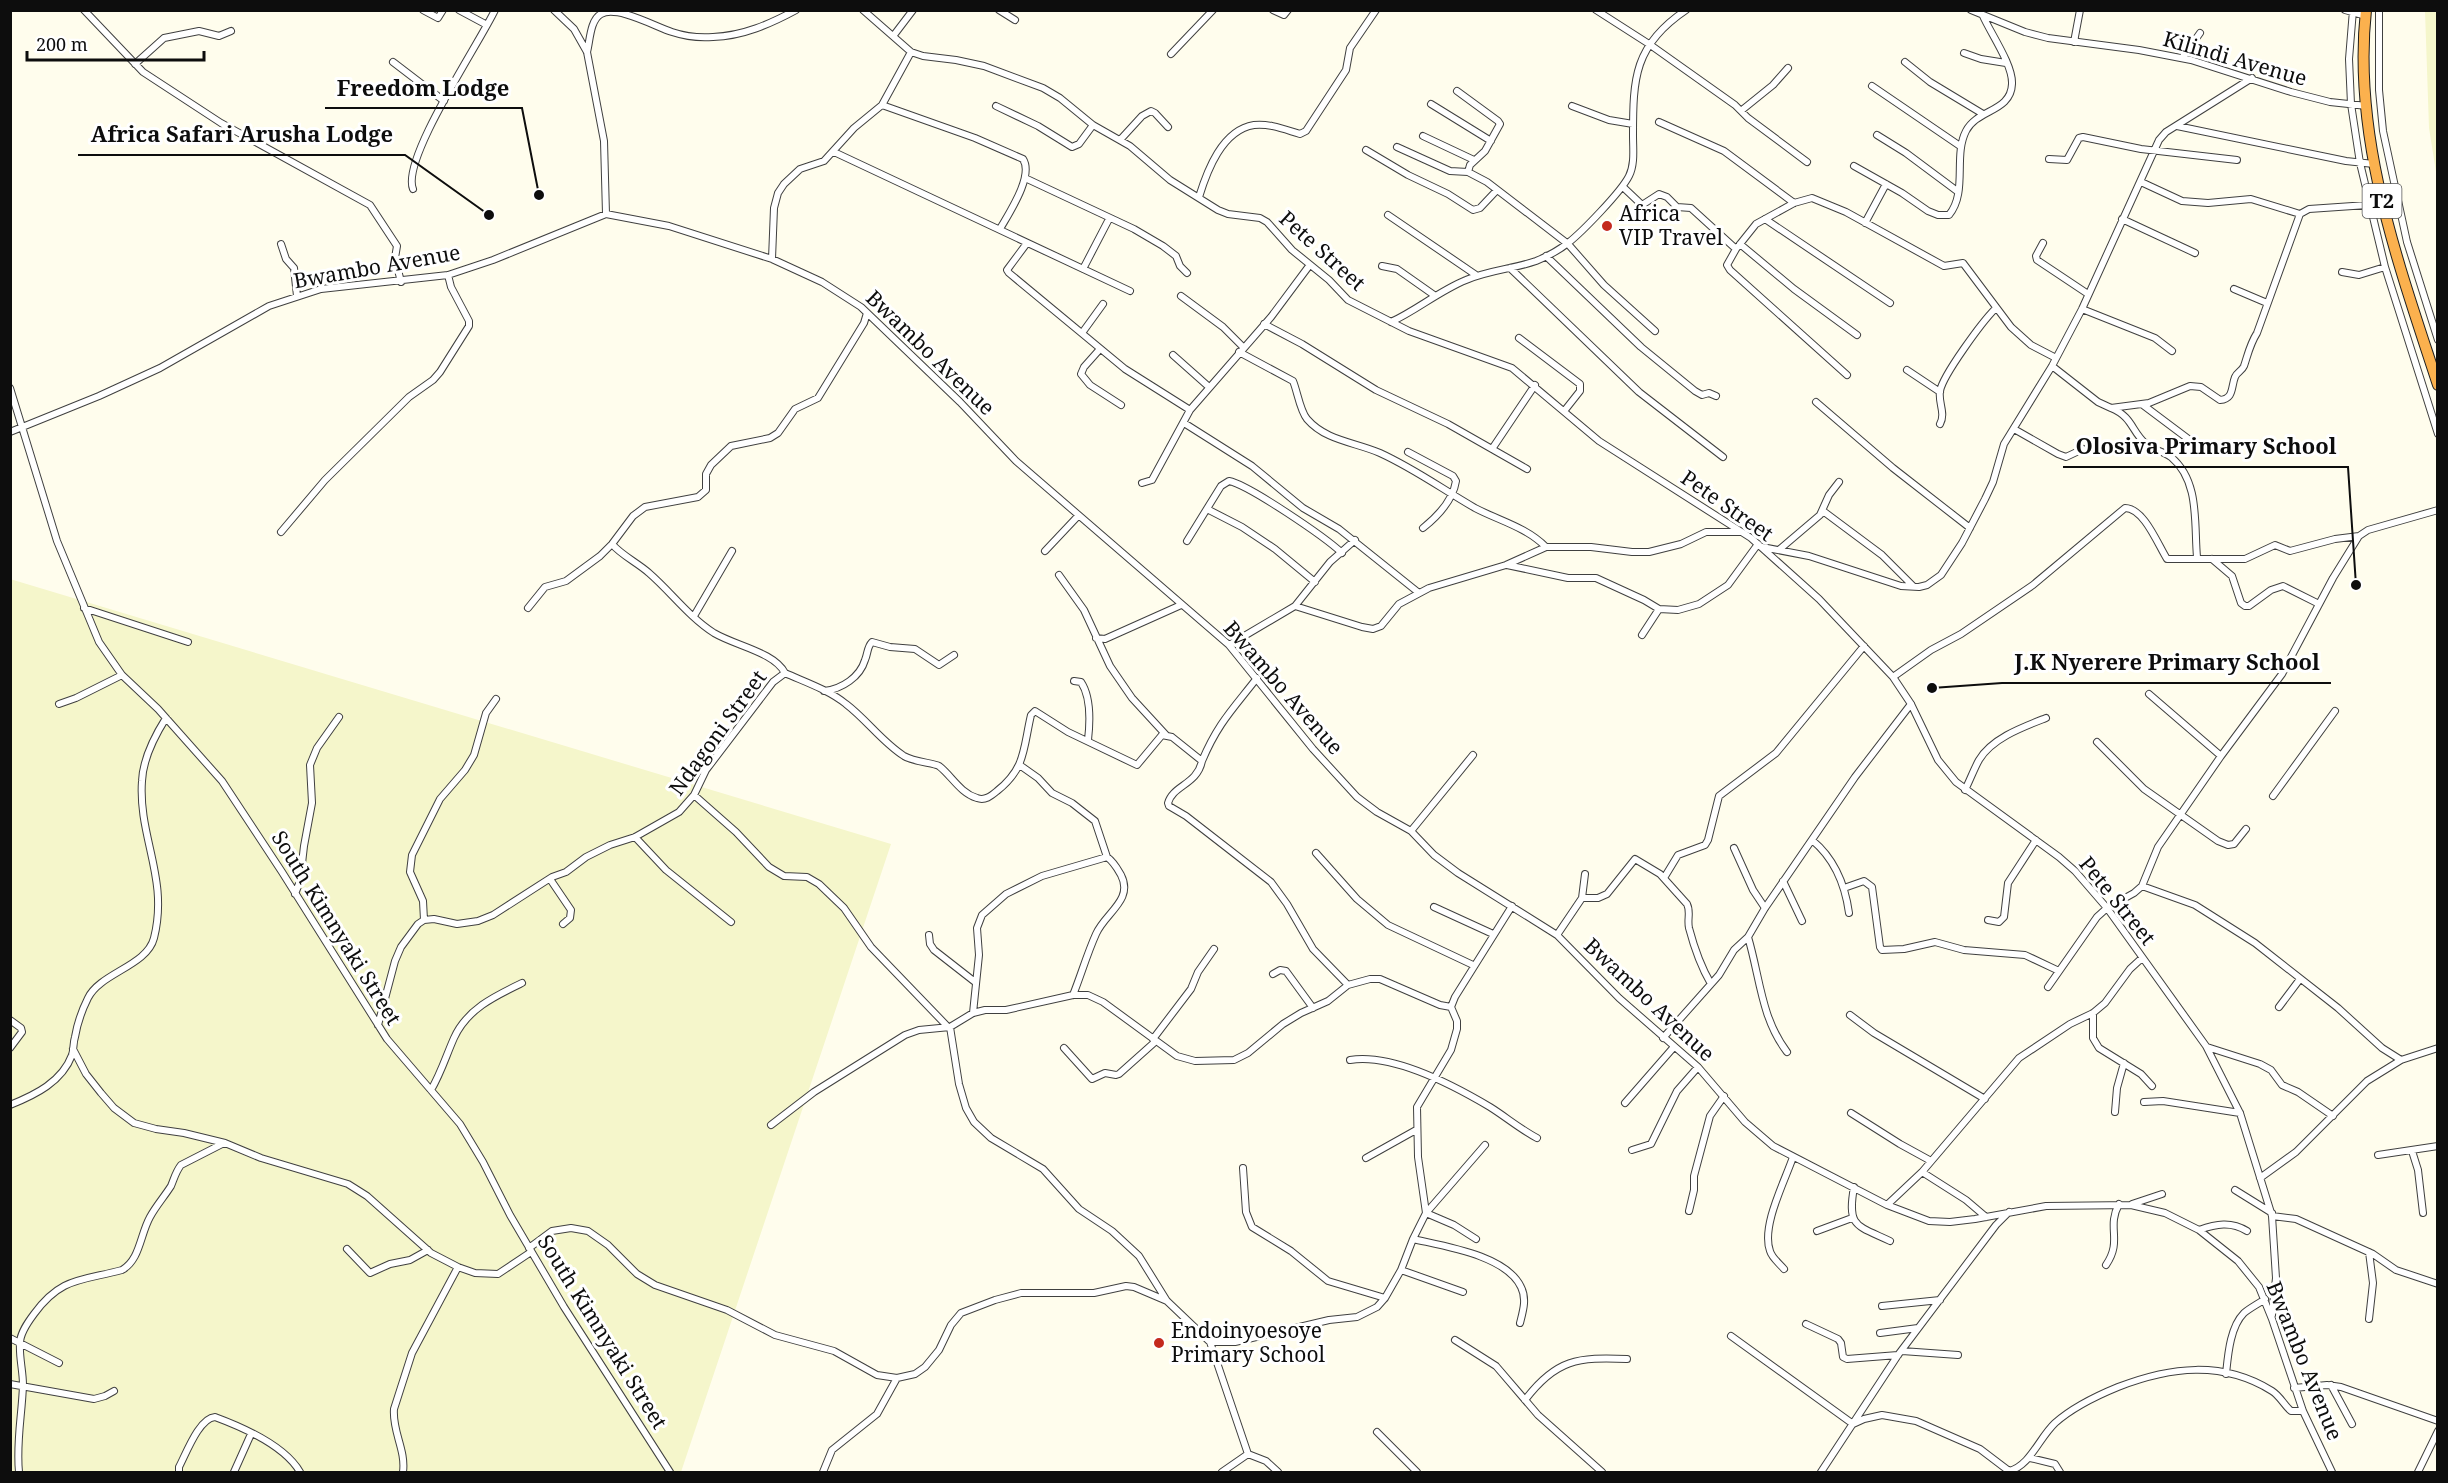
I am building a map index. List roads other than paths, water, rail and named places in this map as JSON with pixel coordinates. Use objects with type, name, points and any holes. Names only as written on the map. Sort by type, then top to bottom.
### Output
[{"type":"highway","name":"T2","points":[[2366,13],[2367,106],[2374,164],[2382,204],[2438,385]]},
{"type":"street","points":[[84,10],[144,72],[221,123],[370,205],[397,246],[395,258],[400,282]]},
{"type":"street","points":[[423,10],[438,18],[443,10]]},
{"type":"street","points":[[459,10],[487,26]]},
{"type":"street","points":[[413,189],[410,183],[419,151],[444,100],[495,10]]},
{"type":"street","points":[[554,10],[574,30],[587,52],[604,141],[606,214]]},
{"type":"street","points":[[587,52],[596,20],[607,12],[625,15],[672,33],[712,37],[738,34],[759,28],[796,10]]},
{"type":"street","points":[[772,259],[774,208],[778,193],[792,174],[824,161],[854,128],[882,105],[911,52],[863,10]]},
{"type":"street","points":[[894,35],[913,10]]},
{"type":"street","points":[[999,10],[1015,20]]},
{"type":"street","points":[[1171,54],[1213,10]]},
{"type":"street","points":[[1273,10],[1284,15],[1288,10]]},
{"type":"street","points":[[1199,197],[1206,175],[1221,148],[1241,130],[1254,125],[1264,125],[1300,134],[1306,131],[1346,70],[1350,48],[1376,10]]},
{"type":"street","points":[[1596,10],[1649,44],[1742,110],[1748,118],[1807,162]]},
{"type":"street","points":[[1391,322],[1434,295],[1476,275],[1510,268],[1546,256],[1568,243],[1623,187],[1630,175],[1633,163],[1635,83],[1649,44],[1673,19],[1686,10]]},
{"type":"street","name":"Kilindi Avenue","points":[[1971,10],[2025,32],[2074,42],[2182,58],[2291,92],[2367,106]]},
{"type":"street","points":[[2074,42],[2080,10]]},
{"type":"street","points":[[2345,10],[2366,13]]},
{"type":"street","points":[[2379,10],[2379,90],[2383,131],[2406,242],[2438,340]]},
{"type":"street","points":[[2353,12],[2349,59],[2351,104],[2360,163],[2385,267],[2438,434]]},
{"type":"street","points":[[1854,166],[1928,211],[1944,216],[1949,215],[1953,210],[1958,191],[1960,147],[1967,129],[1983,114],[2002,105],[2011,92],[2012,76],[1983,16]]},
{"type":"street","points":[[135,64],[164,38],[199,31],[219,36],[231,31]]},
{"type":"street","points":[[2182,58],[2200,33]]},
{"type":"street","name":"Pete Street","points":[[911,52],[984,66],[1043,88],[1060,98],[1093,125],[1145,157],[1170,180],[1228,214],[1252,216],[1267,222],[1309,266],[1329,280],[1348,300],[1426,338],[1512,368],[1565,410],[1599,441],[1760,545],[1789,574],[1819,599],[1893,677],[1911,704],[1938,760],[1965,790],[2036,840],[2075,872],[2107,908],[2206,1046],[2240,1113],[2272,1215],[2276,1278],[2272,1319]]},
{"type":"street","points":[[1964,53],[1981,59],[2006,63]]},
{"type":"street","points":[[393,62],[444,100]]},
{"type":"street","points":[[1905,62],[1930,82],[1983,114]]},
{"type":"street","points":[[1742,110],[1773,85],[1788,68]]},
{"type":"street","points":[[1506,565],[1568,578],[1596,578],[1659,609],[1670,610],[1699,604],[1720,591],[1733,580],[1760,545],[1809,556],[1901,586],[1927,585],[1941,575],[1970,528],[1993,482],[2004,444],[2052,366],[2082,309],[2155,149],[2166,132],[2252,78]]},
{"type":"street","points":[[1872,86],[1960,147]]},
{"type":"street","points":[[1457,91],[1498,120],[1499,127],[1482,154],[1474,160],[1468,172]]},
{"type":"street","points":[[1431,104],[1491,141]]},
{"type":"street","points":[[882,105],[1017,155],[1025,162],[1025,178],[1000,229]]},
{"type":"street","points":[[996,106],[1038,126],[1072,147],[1079,144],[1093,125]]},
{"type":"street","points":[[1572,106],[1609,120],[1633,124]]},
{"type":"street","points":[[1120,140],[1142,116],[1151,111],[1168,127]]},
{"type":"street","points":[[1659,122],[1724,151],[1794,203]]},
{"type":"street","points":[[2177,126],[2374,164]]},
{"type":"street","points":[[1877,135],[1958,191]]},
{"type":"street","points":[[1423,136],[1474,160]]},
{"type":"street","points":[[2049,159],[2067,160],[2079,138],[2083,136],[2142,149],[2237,159]]},
{"type":"street","points":[[1397,147],[1450,171],[1468,172],[1487,182],[1568,243],[1604,285],[1655,331]]},
{"type":"street","points":[[1366,150],[1473,210],[1480,208],[1497,190]]},
{"type":"street","points":[[834,152],[1130,291]]},
{"type":"street","points":[[1025,178],[1134,229],[1171,251],[1187,273]]},
{"type":"street","points":[[2140,182],[2182,201],[2208,203],[2251,199],[2300,214]]},
{"type":"street","points":[[1865,223],[1886,184]]},
{"type":"street","points":[[1623,187],[1642,205],[1659,194],[1667,197],[1677,207],[1691,208],[1857,335]]},
{"type":"street","points":[[1847,375],[1730,270],[1728,265],[1738,246],[1756,224],[1794,203],[1812,198],[1865,223],[1944,266],[1963,263],[1995,309],[2023,339],[2056,357]]},
{"type":"street","points":[[2111,408],[2143,405],[2190,386],[2201,387],[2220,400],[2227,399],[2235,376],[2244,366],[2300,214],[2308,209],[2382,204]]},
{"type":"street","name":"Bwambo Avenue","points":[[10,432],[99,396],[160,368],[269,306],[321,290],[448,275],[493,260],[595,216],[606,214],[669,226],[772,259],[846,296],[867,313],[960,402],[1016,460],[1229,645],[1312,749],[1357,797],[1377,812],[1411,831],[1434,855],[1458,873],[1557,934],[1673,1048],[1698,1067],[1745,1122],[1761,1137],[1793,1157],[1887,1204],[1920,1218],[1937,1222],[1986,1217],[2046,1206],[2131,1204],[2165,1213],[2199,1230],[2244,1267],[2265,1299],[2294,1388],[2332,1473]]},
{"type":"street","points":[[1388,214],[1476,275]]},
{"type":"street","points":[[1083,269],[1109,219]]},
{"type":"street","points":[[1765,219],[1890,303]]},
{"type":"street","points":[[2122,219],[2195,252]]},
{"type":"street","points":[[1027,243],[1008,272],[1125,369],[1190,410]]},
{"type":"street","points":[[2043,243],[2036,256],[2037,260],[2088,294]]},
{"type":"street","points":[[281,244],[286,259],[294,268],[297,296]]},
{"type":"street","points":[[1546,256],[1641,347],[1695,391],[1702,395],[1709,393],[1716,396]]},
{"type":"street","points":[[1142,483],[1152,480],[1190,410],[1264,324],[1309,266]]},
{"type":"street","points":[[1382,266],[1397,269],[1434,295]]},
{"type":"street","points":[[2342,272],[2359,274],[2385,267]]},
{"type":"street","points":[[1510,268],[1623,379],[1723,457]]},
{"type":"street","points":[[281,532],[325,480],[410,396],[441,372],[469,326],[469,321],[451,286],[448,275]]},
{"type":"street","points":[[2234,289],[2267,303]]},
{"type":"street","points":[[1181,297],[1223,327],[1241,350],[1293,381],[1296,396],[1305,417],[1336,440],[1386,456],[1434,481],[1482,512],[1524,529],[1546,547]]},
{"type":"street","points":[[1082,333],[1103,304]]},
{"type":"street","points":[[1940,424],[1943,416],[1940,392],[1967,343],[1995,309]]},
{"type":"street","points":[[2082,309],[2155,338],[2172,351]]},
{"type":"street","points":[[528,608],[545,587],[560,584],[576,575],[612,544],[633,516],[645,507],[698,496],[706,490],[706,474],[711,465],[731,446],[770,438],[778,434],[795,409],[818,398],[864,323],[867,313]]},
{"type":"street","points":[[1264,324],[1321,355],[1376,390],[1448,424],[1527,469]]},
{"type":"street","points":[[1519,338],[1580,384],[1580,391],[1565,410]]},
{"type":"street","points":[[1100,349],[1084,367],[1081,374],[1090,385],[1121,405]]},
{"type":"street","points":[[1173,355],[1209,387]]},
{"type":"street","points":[[2052,366],[2098,402],[2126,415],[2145,442],[2169,456],[2185,473],[2193,502],[2197,557]]},
{"type":"street","points":[[1907,370],[1940,392]]},
{"type":"street","points":[[1492,449],[1535,385]]},
{"type":"street","name":"South Kimnyaki Street","points":[[10,388],[57,541],[99,642],[122,675],[166,718],[227,788],[350,977],[378,1026],[397,1053],[470,1139],[530,1250],[564,1307],[670,1473]]},
{"type":"street","points":[[1816,402],[1853,431],[1893,468],[1970,528]]},
{"type":"street","points":[[2143,405],[2191,441]]},
{"type":"street","points":[[1184,423],[1235,454],[1289,498],[1355,540],[1419,592]]},
{"type":"street","points":[[2014,429],[2066,457],[2083,449]]},
{"type":"street","points":[[1408,452],[1454,476],[1456,480],[1453,494],[1439,513],[1423,528]]},
{"type":"street","points":[[1187,541],[1225,482],[1233,482],[1320,534],[1342,553]]},
{"type":"street","points":[[1780,549],[1823,511],[1828,495],[1839,482]]},
{"type":"street","points":[[1893,677],[2032,585],[2125,508],[2131,508],[2138,514],[2167,559],[2197,557],[2245,559],[2275,545],[2290,551],[2335,539],[2359,536]]},
{"type":"street","points":[[1207,509],[1242,527],[1275,549],[1315,582]]},
{"type":"street","points":[[2048,987],[2088,928],[2107,908],[2125,899],[2142,886],[2155,853],[2179,816],[2282,674],[2359,536],[2368,530],[2438,510]]},
{"type":"street","points":[[1823,511],[1882,555],[1913,586]]},
{"type":"street","points":[[1045,551],[1078,516]]},
{"type":"street","points":[[1295,606],[1310,613],[1373,629],[1385,623],[1399,604],[1419,592],[1506,565],[1546,547],[1591,547],[1654,552],[1681,544],[1706,532],[1741,532]]},
{"type":"street","points":[[1229,645],[1295,606],[1330,562],[1355,540]]},
{"type":"street","points":[[612,544],[651,575],[694,616],[726,640],[770,657],[781,665],[785,673]]},
{"type":"street","points":[[694,616],[732,551]]},
{"type":"street","points":[[2212,559],[2232,576],[2241,603],[2245,606],[2249,606],[2276,587],[2283,586],[2319,604]]},
{"type":"street","points":[[1059,575],[1070,593],[1080,603],[1110,666],[1125,689],[1166,735],[1202,761]]},
{"type":"street","points":[[1096,638],[1105,639],[1181,605]]},
{"type":"street","points":[[84,608],[189,642]]},
{"type":"street","points":[[1642,635],[1659,609]]},
{"type":"street","points":[[824,691],[840,687],[860,671],[865,661],[868,645],[872,642],[890,647],[915,649],[939,665],[954,655]]},
{"type":"street","points":[[1664,878],[1678,855],[1699,849],[1708,840],[1719,796],[1776,753],[1864,646]]},
{"type":"street","name":"Ndagoni Street","points":[[424,920],[434,919],[457,924],[477,921],[493,915],[549,879],[566,872],[586,857],[610,845],[635,837],[679,812],[694,795],[716,757],[773,682],[785,673],[846,704],[881,738],[906,757],[938,765],[958,785],[976,798],[991,796],[1016,774],[1021,766]]},
{"type":"street","points":[[58,704],[122,675]]},
{"type":"street","points":[[1257,678],[1214,733],[1199,774],[1171,796],[1168,803],[1271,882],[1287,904],[1313,949],[1348,985]]},
{"type":"street","points":[[1074,681],[1081,682],[1086,691],[1089,718],[1088,740]]},
{"type":"street","points":[[2150,694],[2221,756]]},
{"type":"street","points":[[378,1026],[395,961],[401,947],[424,920],[423,901],[410,872],[412,855],[440,799],[465,770],[474,755],[486,713],[496,699]]},
{"type":"street","points":[[1663,1038],[1711,984],[1734,950],[1748,937],[1765,908],[1855,777],[1911,704]]},
{"type":"street","points":[[1073,995],[1097,931],[1114,910],[1125,890],[1125,882],[1117,867],[1107,857],[1095,821],[1072,803],[1052,793],[1038,778],[1021,766],[1031,715],[1035,711],[1068,732],[1137,765],[1159,738],[1166,735]]},
{"type":"street","points":[[2273,796],[2336,711]]},
{"type":"street","points":[[296,894],[302,873],[303,846],[312,803],[310,765],[317,748],[339,717]]},
{"type":"street","points":[[10,1105],[56,1080],[68,1063],[74,1049],[77,1029],[91,993],[146,953],[153,940],[159,890],[146,827],[141,783],[147,754],[166,718]]},
{"type":"street","points":[[1965,790],[1980,759],[1991,747],[2020,729],[2046,718]]},
{"type":"street","points":[[2097,742],[2144,789],[2179,816],[2228,845],[2234,844],[2246,828]]},
{"type":"street","points":[[1411,831],[1473,755]]},
{"type":"street","points":[[694,795],[736,832],[769,867],[784,876],[807,877],[819,884],[844,908],[871,947],[949,1027],[959,1084],[966,1108],[974,1122],[991,1138],[1043,1170],[1079,1209],[1112,1231],[1139,1256],[1167,1301],[1210,1342],[1248,1454]]},
{"type":"street","points":[[635,837],[666,870],[730,922]]},
{"type":"street","points":[[1812,840],[1831,859],[1844,888],[1849,913]]},
{"type":"street","points":[[1988,920],[1999,922],[2004,917],[2007,883],[2036,840]]},
{"type":"street","points":[[1734,848],[1765,908]]},
{"type":"street","points":[[1316,853],[1357,899],[1388,925],[1473,965]]},
{"type":"street","points":[[973,1013],[979,955],[977,928],[982,915],[1006,894],[1042,876],[1107,857]]},
{"type":"street","points":[[1582,898],[1603,897],[1633,860],[1638,860],[1664,878],[1690,909],[1689,926],[1703,969],[1711,984]]},
{"type":"street","points":[[1557,934],[1582,898],[1585,874]]},
{"type":"street","points":[[549,879],[572,910],[570,918],[564,924]]},
{"type":"street","points":[[1844,888],[1864,881],[1872,887],[1882,950],[1904,949],[1935,942],[1964,950],[2025,955],[2059,971]]},
{"type":"street","points":[[1783,882],[1802,921]]},
{"type":"street","points":[[2142,886],[2176,897],[2203,910],[2264,950],[2338,1008],[2382,1048],[2401,1060]]},
{"type":"street","points":[[1451,1007],[1473,965],[1512,906]]},
{"type":"street","points":[[1434,907],[1493,934]]},
{"type":"street","points":[[929,935],[930,944],[934,950],[975,982]]},
{"type":"street","points":[[1748,937],[1766,1016],[1775,1037],[1787,1052]]},
{"type":"street","points":[[1064,1048],[1092,1079],[1106,1073],[1119,1074],[1155,1040],[1191,989],[1198,972],[1214,950]]},
{"type":"street","points":[[1887,1204],[1922,1172],[2024,1054],[2070,1024],[2093,1013],[2142,958]]},
{"type":"street","points":[[1273,974],[1280,970],[1286,971],[1313,1008]]},
{"type":"street","points":[[771,1125],[791,1107],[905,1035],[919,1030],[949,1027],[973,1013],[1037,1004],[1073,995],[1095,997],[1155,1040],[1185,1059],[1195,1061],[1234,1060],[1248,1053],[1301,1012],[1328,1001],[1348,985],[1370,979],[1380,979],[1440,1005],[1451,1007]]},
{"type":"street","points":[[2279,1007],[2300,979]]},
{"type":"street","points":[[430,1090],[454,1038],[465,1021],[490,998],[522,984]]},
{"type":"street","points":[[1426,1213],[1416,1130],[1418,1107],[1451,1050],[1457,1021],[1451,1007]]},
{"type":"street","points":[[2093,1013],[2094,1042],[2099,1048],[2141,1074],[2152,1086]]},
{"type":"street","points":[[1850,1016],[1874,1033],[1985,1099]]},
{"type":"street","points":[[10,1020],[22,1029],[19,1039],[10,1048]]},
{"type":"street","points":[[2206,1046],[2260,1064],[2271,1071],[2282,1085],[2295,1090],[2333,1116]]},
{"type":"street","points":[[1625,1103],[1673,1048]]},
{"type":"street","points":[[2260,1178],[2296,1152],[2367,1081],[2401,1060],[2438,1048]]},
{"type":"street","points":[[74,1049],[86,1074],[101,1093],[114,1108],[134,1123],[225,1143],[261,1158],[357,1189],[428,1250],[458,1267],[475,1273],[498,1274],[552,1231],[571,1228],[588,1232],[608,1245],[637,1274],[655,1285],[727,1310],[775,1335],[834,1351],[877,1375],[897,1378],[915,1374],[925,1367],[939,1350],[951,1325],[961,1313],[995,1299],[1021,1293],[1094,1293],[1126,1286],[1134,1287],[1167,1301]]},
{"type":"street","points":[[1350,1060],[1363,1058],[1376,1060],[1434,1078],[1491,1108],[1515,1127],[1537,1138]]},
{"type":"street","points":[[2115,1113],[2116,1088],[2124,1063]]},
{"type":"street","points":[[1632,1150],[1645,1148],[1652,1144],[1677,1091],[1698,1067]]},
{"type":"street","points":[[1689,1212],[1695,1190],[1694,1176],[1710,1116],[1724,1096]]},
{"type":"street","points":[[2144,1102],[2163,1101],[2240,1113]]},
{"type":"street","points":[[1851,1113],[1931,1161]]},
{"type":"street","points":[[1366,1158],[1416,1130]]},
{"type":"street","points":[[19,1473],[17,1446],[23,1387],[20,1343],[23,1331],[31,1317],[58,1288],[70,1282],[105,1275],[129,1266],[134,1259],[150,1217],[171,1185],[177,1169],[225,1143]]},
{"type":"street","points":[[1210,1342],[1235,1342],[1329,1320],[1357,1317],[1377,1307],[1385,1298],[1401,1270],[1426,1213],[1485,1145]]},
{"type":"street","points":[[2378,1155],[2438,1146]]},
{"type":"street","points":[[2412,1151],[2418,1170],[2423,1213]]},
{"type":"street","points":[[1784,1269],[1770,1252],[1768,1234],[1793,1157]]},
{"type":"street","points":[[1243,1168],[1246,1212],[1252,1227],[1291,1251],[1328,1281],[1385,1298]]},
{"type":"street","points":[[1922,1172],[1966,1200],[1986,1217]]},
{"type":"street","points":[[1854,1188],[1850,1208],[1852,1218],[1867,1231],[1890,1241]]},
{"type":"street","points":[[2235,1190],[2252,1199],[2272,1215],[2295,1219],[2368,1252],[2396,1270],[2438,1284]]},
{"type":"street","points":[[2131,1204],[2162,1194]]},
{"type":"street","points":[[2106,1265],[2115,1248],[2112,1221],[2119,1204]]},
{"type":"street","points":[[1821,1473],[1918,1328],[1996,1225],[2010,1212]]},
{"type":"street","points":[[1426,1213],[1454,1225],[1476,1239]]},
{"type":"street","points":[[1817,1231],[1852,1218]]},
{"type":"street","points":[[2199,1230],[2218,1224],[2229,1224],[2247,1231]]},
{"type":"street","points":[[1413,1239],[1491,1261],[1510,1274],[1521,1287],[1524,1296],[1520,1323]]},
{"type":"street","points":[[346,1249],[370,1273],[390,1264],[410,1260],[428,1250]]},
{"type":"street","points":[[2368,1252],[2373,1283],[2369,1319]]},
{"type":"street","points":[[403,1473],[404,1454],[393,1419],[394,1410],[412,1353],[458,1267]]},
{"type":"street","points":[[1401,1270],[1464,1292]]},
{"type":"street","points":[[2226,1374],[2238,1323],[2246,1312],[2265,1299]]},
{"type":"street","points":[[1882,1306],[1941,1300]]},
{"type":"street","points":[[1806,1324],[1838,1339],[1841,1343],[1843,1357],[1846,1359],[1900,1353],[1958,1355]]},
{"type":"street","points":[[1880,1333],[1918,1328]]},
{"type":"street","points":[[1731,1336],[1853,1424]]},
{"type":"street","points":[[10,1338],[59,1363]]},
{"type":"street","points":[[1455,1340],[1496,1366],[1538,1415],[1602,1473]]},
{"type":"street","points":[[1525,1400],[1544,1377],[1566,1364],[1581,1360],[1627,1359]]},
{"type":"street","points":[[1853,1424],[1882,1415],[1916,1421],[1988,1453],[2009,1472],[2030,1458],[2035,1446],[2056,1422],[2101,1394],[2146,1377],[2171,1371],[2199,1369],[2245,1378],[2273,1391],[2291,1411],[2303,1411]]},
{"type":"street","points":[[823,1473],[832,1450],[877,1414],[897,1378]]},
{"type":"street","points":[[10,1383],[93,1399],[114,1391]]},
{"type":"street","points":[[2294,1388],[2331,1385],[2438,1421]]},
{"type":"street","points":[[2331,1385],[2352,1425]]},
{"type":"street","points":[[178,1473],[200,1427],[209,1417],[220,1419],[275,1446],[296,1466],[300,1473]]},
{"type":"street","points":[[2418,1473],[2438,1431]]},
{"type":"street","points":[[1377,1432],[1417,1473]]},
{"type":"street","points":[[234,1473],[251,1434]]},
{"type":"street","points":[[1222,1473],[1248,1454]]},
{"type":"street","points":[[1248,1454],[1266,1461],[1278,1473]]},
{"type":"street","points":[[2030,1458],[2055,1464],[2061,1473]]},
{"type":"place","name":"Freedom Lodge","points":[[539,195]]},
{"type":"place","name":"Africa Safari Arusha Lodge","points":[[489,215]]},
{"type":"place","name":"Africa VIP Travel","points":[[1607,226]]},
{"type":"place","name":"Olosiva Primary School","points":[[2356,585]]},
{"type":"place","name":"J.K Nyerere Primary School","points":[[1932,688]]},
{"type":"place","name":"Endoinyoesoye Primary School","points":[[1159,1343]]}]
